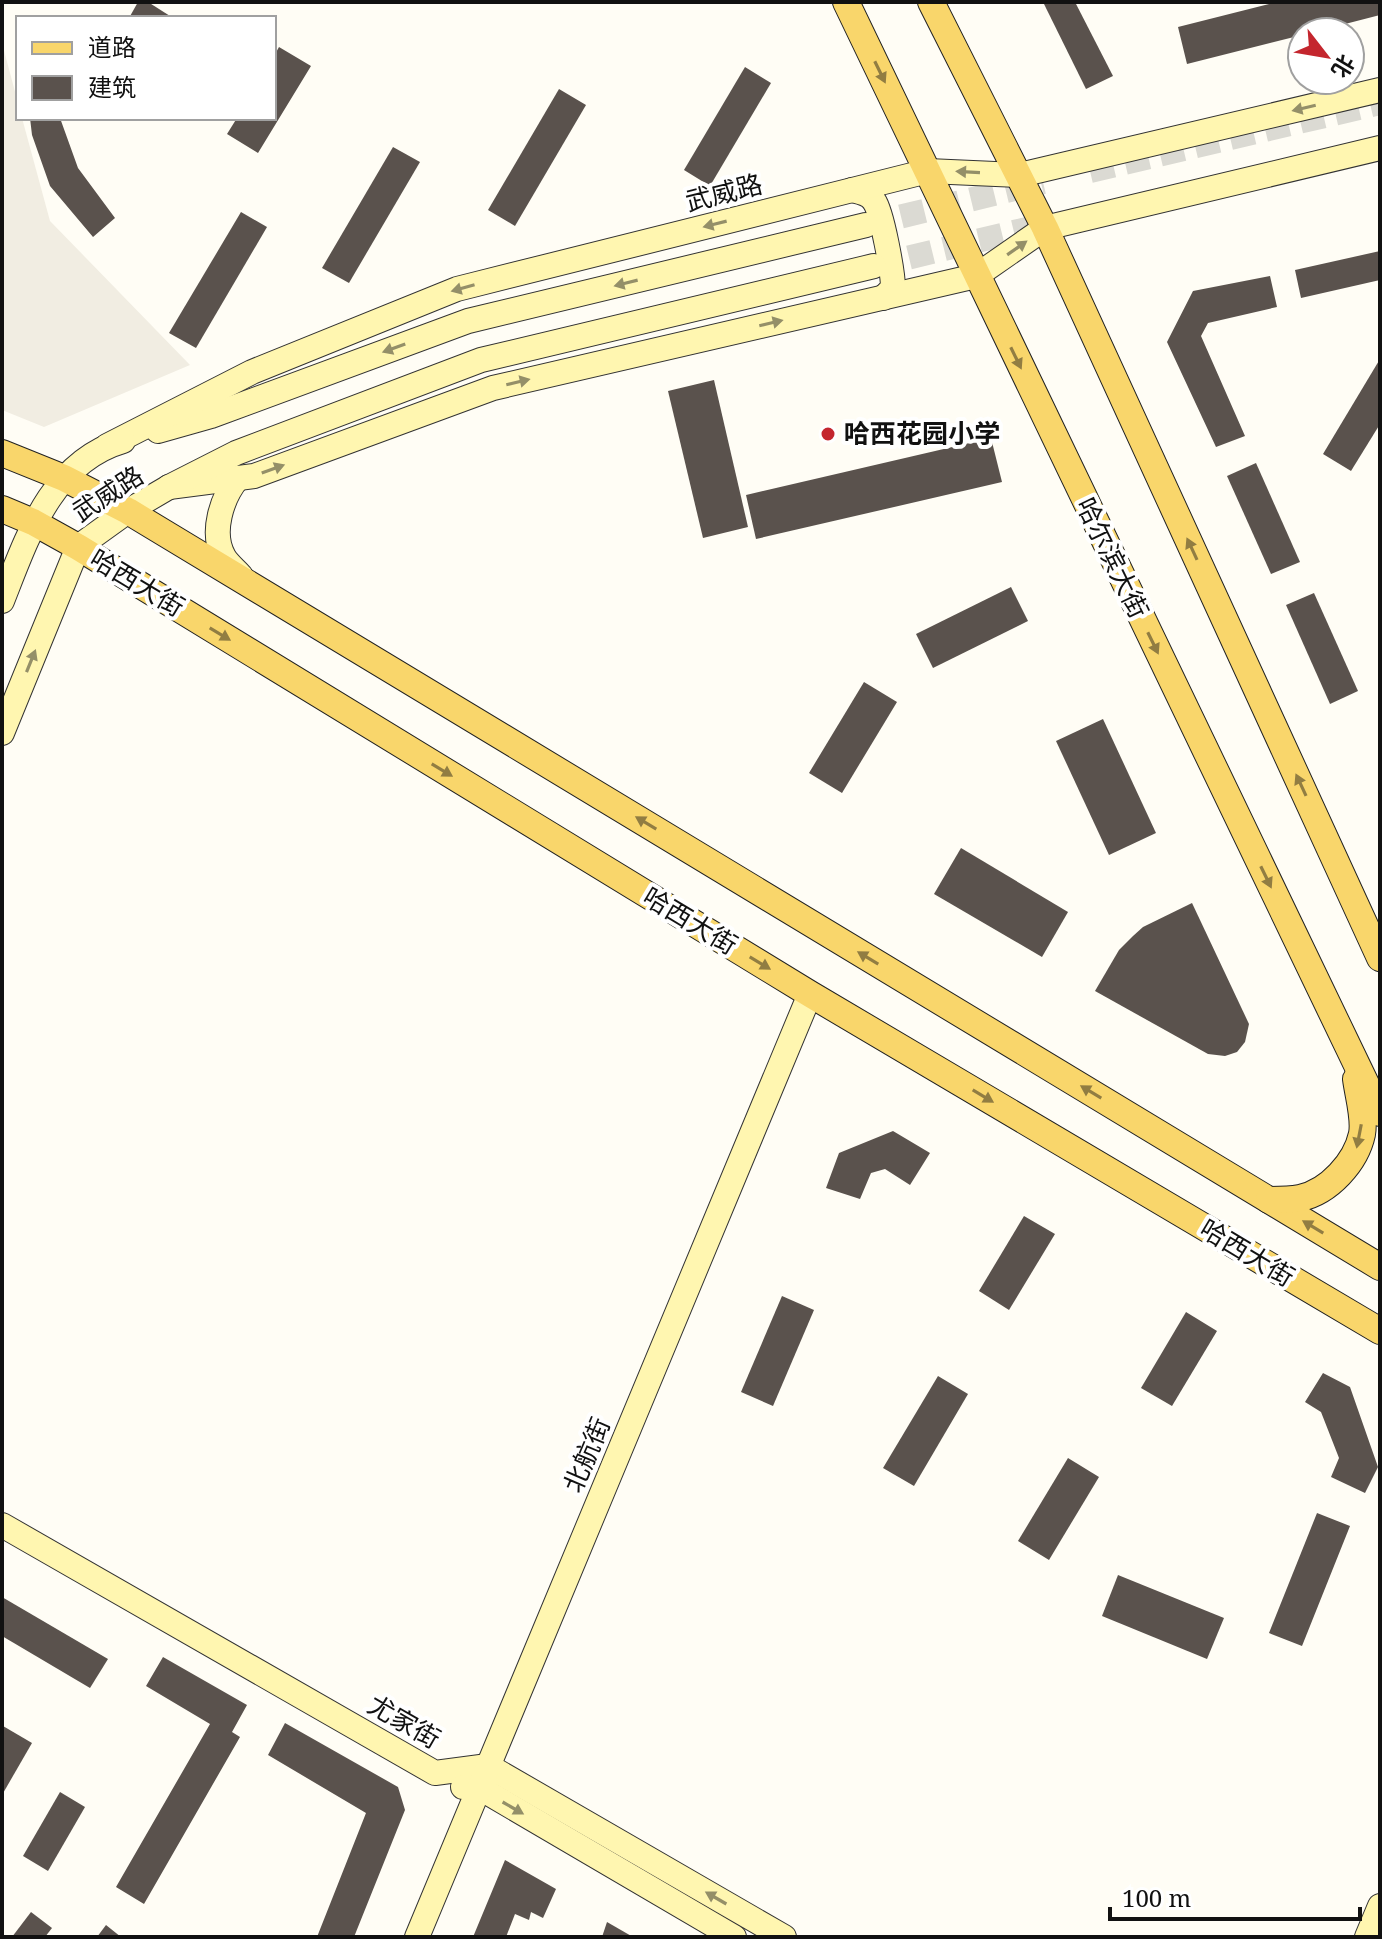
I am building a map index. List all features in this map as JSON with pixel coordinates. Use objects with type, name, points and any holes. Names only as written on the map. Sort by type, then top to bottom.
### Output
[{"type":"main road","name":"哈尔滨大街","points":[[846,2],[1380,1113]]},
{"type":"main road","points":[[931,2],[1045,228],[1380,958]]},
{"type":"main road","name":"武威路","points":[[2,601],[33,522],[64,478],[107,446],[252,372],[457,289],[928,171],[1020,175],[1380,90]]},
{"type":"main road","name":"武威路","points":[[169,487],[254,476],[493,388],[976,276],[1045,228],[1380,148]]},
{"type":"main road","points":[[852,190],[865,193],[875,201],[893,274],[893,288],[883,298]]},
{"type":"main road","name":"武威路","points":[[107,446],[211,416],[468,321],[866,225]]},
{"type":"main road","name":"武威路","points":[[78,547],[128,511],[236,453],[481,360],[874,266]]},
{"type":"main road","points":[[2,453],[64,478],[128,511],[1380,1267]]},
{"type":"main road","points":[[238,478],[228,489],[218,531],[223,556],[248,583]]},
{"type":"main road","name":"哈西大街","points":[[2,509],[78,547],[810,994],[1380,1331]]},
{"type":"main road","points":[[2,733],[78,547]]},
{"type":"main road","name":"北航街","points":[[417,1937],[810,994]]},
{"type":"main road","points":[[1269,1200],[1304,1198],[1324,1188],[1340,1175],[1356,1151],[1363,1132],[1354,1059]]},
{"type":"main road","name":"尤家街","points":[[2,1525],[435,1773],[483,1776],[784,1937]]},
{"type":"main road","name":"尤家街","points":[[2,1540],[433,1785],[483,1776],[734,1937]]},
{"type":"main road","points":[[1367,1937],[1380,1906]]},
{"type":"shaded area","points":[[2,43],[16,96],[16,120],[23,120],[50,221],[190,365],[44,427],[2,410]]},
{"type":"building","points":[[138,2],[148,2],[170,16],[130,16]]},
{"type":"building","points":[[1043,2],[1075,2],[1113,76],[1086,89]]},
{"type":"building","points":[[1277,2],[1380,2],[1380,15],[1366,19],[1366,16],[1286,16],[1286,39],[1187,64],[1178,27]]},
{"type":"building","points":[[279,47],[311,66],[258,153],[227,134],[236,120],[276,120],[276,52]]},
{"type":"building","points":[[745,67],[771,83],[710,186],[684,170]]},
{"type":"building","points":[[559,89],[586,105],[515,226],[488,210]]},
{"type":"building","points":[[30,120],[61,120],[78,168],[115,218],[93,237],[50,186],[32,135]]},
{"type":"building","points":[[393,147],[420,162],[349,283],[322,268]]},
{"type":"building","points":[[241,212],[267,227],[196,348],[169,333]]},
{"type":"building","points":[[1380,251],[1380,280],[1301,298],[1295,270]]},
{"type":"building","points":[[1270,276],[1277,307],[1208,323],[1201,336],[1245,436],[1216,447],[1167,342],[1193,291]]},
{"type":"building","points":[[1380,359],[1380,424],[1351,471],[1323,454]]},
{"type":"building","points":[[714,380],[748,527],[703,538],[668,391]]},
{"type":"building","points":[[991,438],[1002,482],[756,539],[746,495]]},
{"type":"building","points":[[1256,463],[1300,562],[1271,574],[1227,476]]},
{"type":"building","points":[[1011,587],[1028,621],[933,668],[916,634]]},
{"type":"building","points":[[1314,593],[1358,691],[1330,704],[1286,605]]},
{"type":"building","points":[[864,682],[897,702],[842,793],[809,773]]},
{"type":"building","points":[[1103,719],[1156,833],[1109,855],[1056,741]]},
{"type":"building","points":[[961,848],[1068,912],[1042,957],[934,894]]},
{"type":"building","points":[[1192,903],[1249,1024],[1245,1042],[1237,1052],[1225,1056],[1208,1054],[1095,991],[1119,950],[1133,936],[1143,927]]},
{"type":"building","points":[[893,1131],[930,1153],[910,1185],[885,1169],[871,1173],[860,1199],[826,1188],[839,1153]]},
{"type":"building","points":[[1024,1216],[1055,1234],[1009,1310],[979,1291]]},
{"type":"building","points":[[782,1296],[814,1310],[773,1406],[741,1392]]},
{"type":"building","points":[[1186,1312],[1217,1331],[1172,1406],[1141,1388]]},
{"type":"building","points":[[1323,1373],[1350,1387],[1378,1467],[1365,1493],[1331,1477],[1339,1458],[1321,1412],[1305,1402]]},
{"type":"building","points":[[938,1376],[968,1394],[914,1486],[883,1468]]},
{"type":"building","points":[[1068,1458],[1099,1477],[1049,1560],[1018,1541]]},
{"type":"building","points":[[1317,1513],[1350,1526],[1302,1646],[1269,1633]]},
{"type":"building","points":[[1118,1575],[1224,1618],[1207,1659],[1102,1616]]},
{"type":"building","points":[[2,1597],[108,1659],[90,1688],[2,1636]]},
{"type":"building","points":[[163,1657],[247,1705],[232,1732],[240,1737],[144,1904],[116,1887],[210,1724],[146,1686]]},
{"type":"building","points":[[285,1723],[398,1787],[405,1810],[354,1937],[317,1937],[366,1813],[268,1755]]},
{"type":"building","points":[[2,1728],[32,1743],[2,1795]]},
{"type":"building","points":[[60,1792],[85,1807],[48,1871],[23,1856]]},
{"type":"building","points":[[505,1860],[556,1889],[543,1918],[531,1912],[529,1920],[515,1914],[506,1937],[473,1937]]},
{"type":"building","points":[[31,1912],[52,1928],[45,1937],[12,1937]]},
{"type":"building","points":[[607,1922],[633,1937],[602,1937]]},
{"type":"building","points":[[106,1925],[121,1937],[97,1937]]},
{"type":"tunnel","points":[[1090,171],[1380,103]]},
{"type":"tunnel","points":[[866,225],[1043,182]]},
{"type":"tunnel","points":[[874,266],[1051,223]]},
{"type":"place","name":"哈西花园小学","points":[[828,434]]}]
